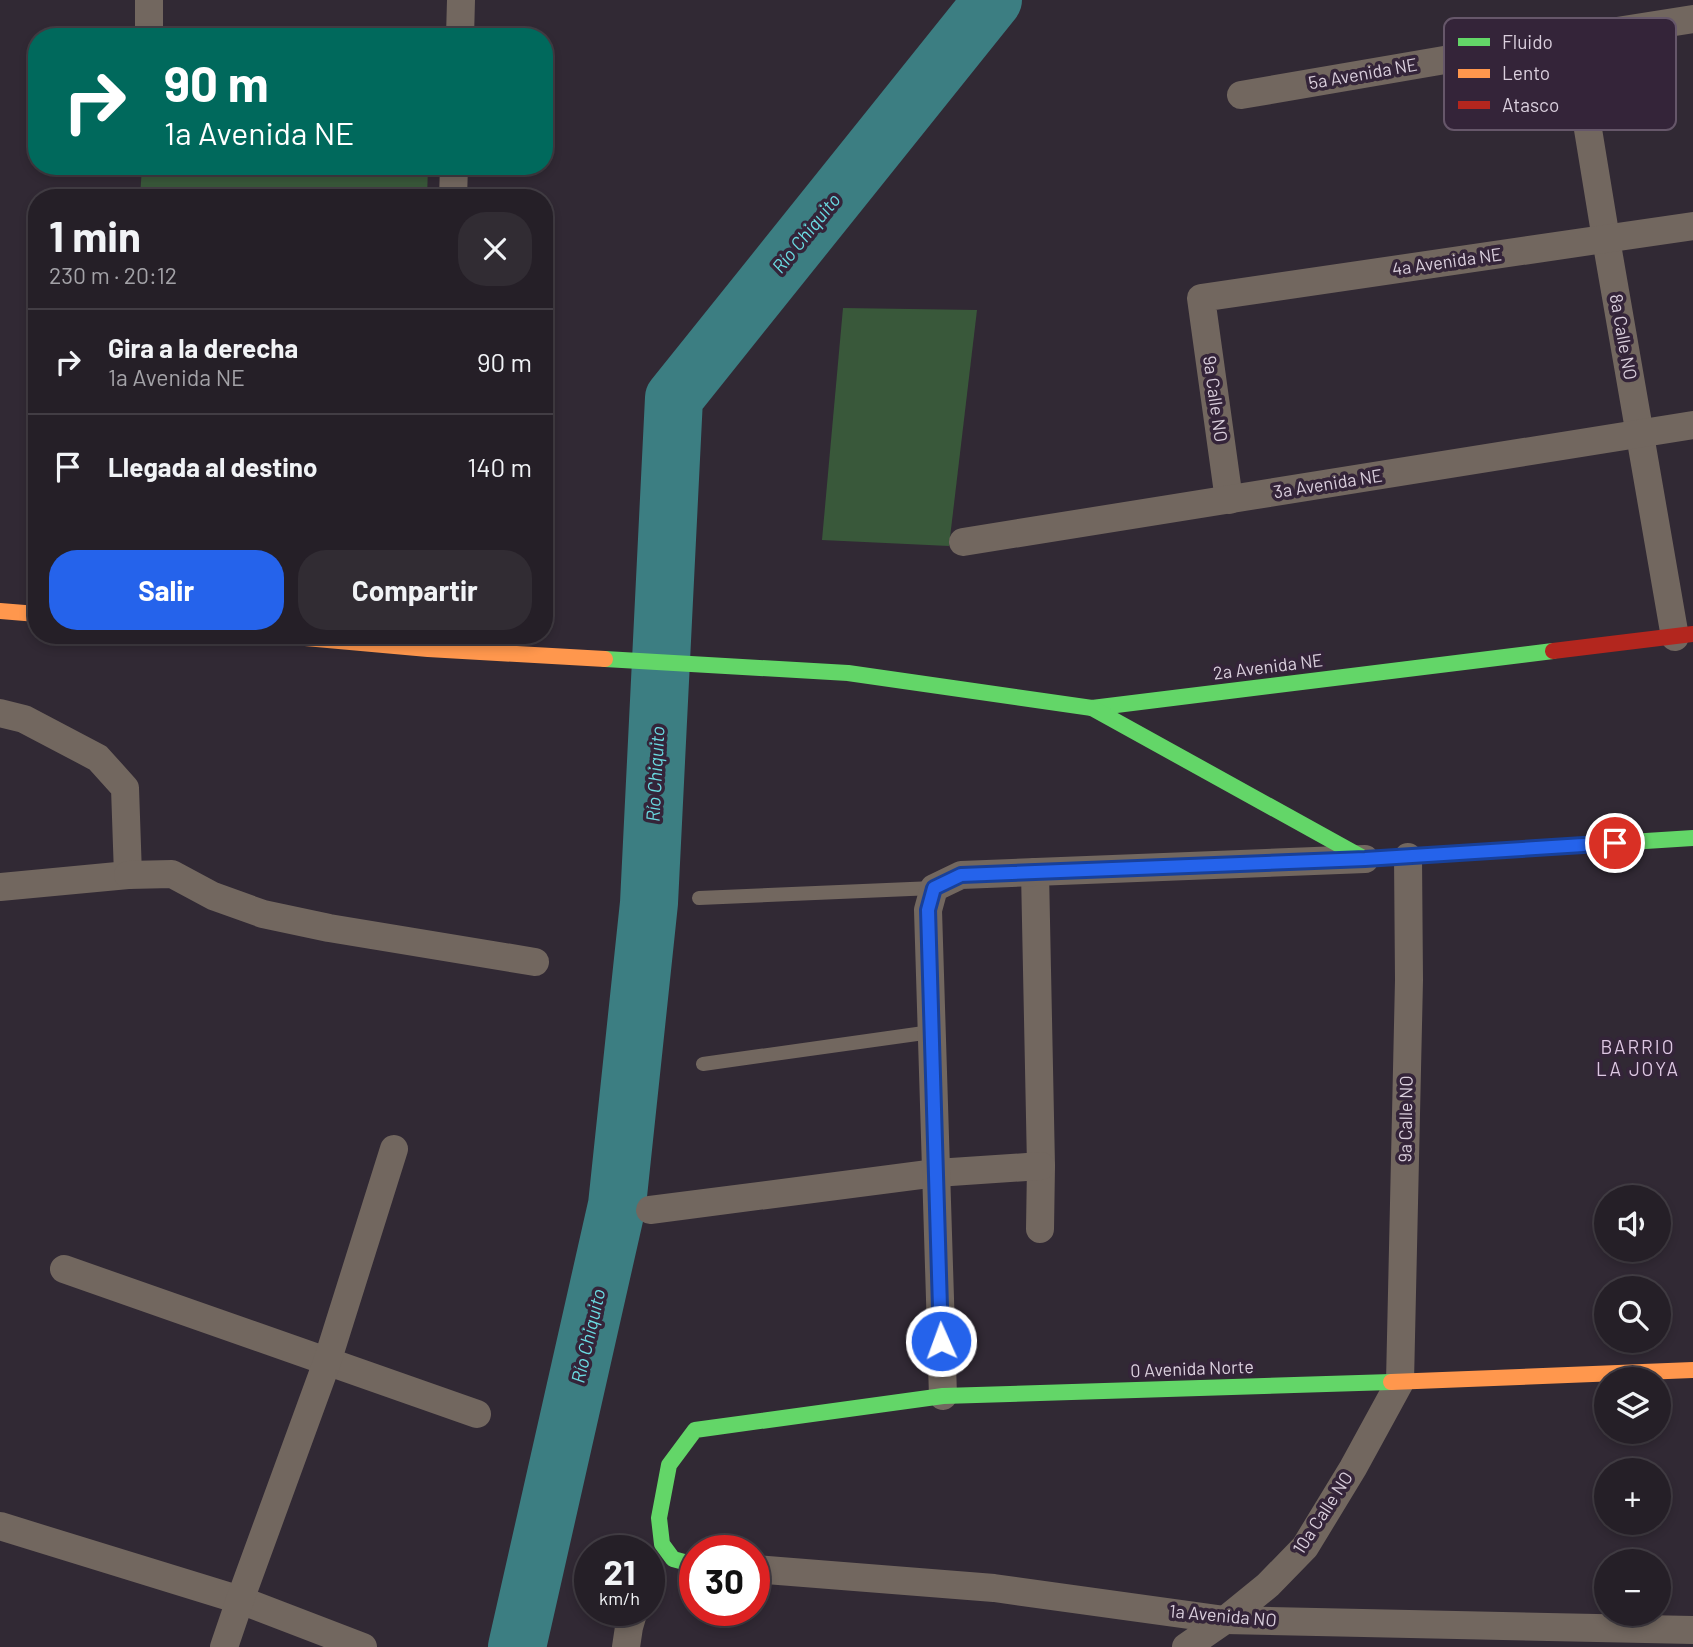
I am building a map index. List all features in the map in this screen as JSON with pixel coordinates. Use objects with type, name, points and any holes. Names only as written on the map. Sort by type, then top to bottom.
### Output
[{"type":"street","points":[[149,0],[149,28]]},
{"type":"street","points":[[460,28],[461,0]]},
{"type":"street","name":"5a Avenida NE","points":[[1241,95],[1444,60]]},
{"type":"street","name":"8a Calle NO","points":[[1588,130],[1640,434],[1684,635]]},
{"type":"street","name":"4a Avenida NE","points":[[1200,298],[1693,226]]},
{"type":"street","name":"9a Calle NO","points":[[1200,298],[1229,500]]},
{"type":"street","name":"3a Avenida NE","points":[[963,542],[1693,425]]},
{"type":"street","points":[[0,611],[28,613]]},
{"type":"street","name":"2a Avenida NE","points":[[446,644],[569,658],[848,673],[1092,708],[1684,635]]},
{"type":"street","points":[[1092,708],[1365,859]]},
{"type":"street","points":[[0,713],[24,719],[98,758],[125,788],[128,875]]},
{"type":"street","points":[[943,1396],[928,910],[934,888],[961,875],[1408,857],[1693,838]]},
{"type":"street","name":"9a Calle NO","points":[[1399,1382],[1409,980],[1408,857]]},
{"type":"street","points":[[1035,872],[1040,1229]]},
{"type":"street","points":[[0,887],[128,875],[172,874],[213,896],[263,914],[329,928],[535,962]]},
{"type":"street","points":[[224,1647],[327,1362],[394,1149]]},
{"type":"street","points":[[650,1210],[936,1173],[1041,1166]]},
{"type":"street","points":[[64,1269],[477,1414]]},
{"type":"street","name":"0 Avenida Norte","points":[[657,1535],[669,1465],[695,1430],[943,1396],[1693,1370]]},
{"type":"street","name":"10a Calle NO","points":[[1186,1647],[1268,1585],[1305,1546],[1353,1468],[1399,1382]]},
{"type":"street","points":[[0,1526],[240,1600],[363,1647]]},
{"type":"street","name":"1a Avenida NO","points":[[770,1570],[994,1588],[1225,1620],[1531,1637],[1693,1630]]},
{"type":"street","points":[[626,1647],[629,1626]]},
{"type":"lane","points":[[699,898],[934,888]]},
{"type":"lane","points":[[704,1064],[931,1032]]},
{"type":"green space","points":[[141,175],[428,175],[427,189],[141,189]]},
{"type":"green space","points":[[843,308],[977,310],[949,546],[822,540]]},
{"type":"waterway","name":"Río Chiquito","points":[[517,1647],[617,1205],[649,903],[674,398],[993,0]]},
{"type":"traffic: fast","points":[[605,659],[848,673],[1092,708],[1553,651]]},
{"type":"traffic: fast","points":[[1092,708],[1365,859],[1693,838]]},
{"type":"traffic: fast","points":[[679,1561],[673,1559],[662,1544],[659,1518],[669,1465],[695,1430],[943,1396],[1391,1382]]},
{"type":"traffic: slow","points":[[0,611],[28,613]]},
{"type":"traffic: slow","points":[[372,644],[605,659]]},
{"type":"traffic: slow","points":[[1391,1382],[1693,1370]]},
{"type":"traffic: jam","points":[[1553,651],[1693,634]]},
{"type":"district","name":"BARRIO LA JOYA","points":[[1638,1058]]},
{"type":"route","points":[[941,1341],[928,910],[934,888],[961,875],[1365,859],[1615,843]]}]
